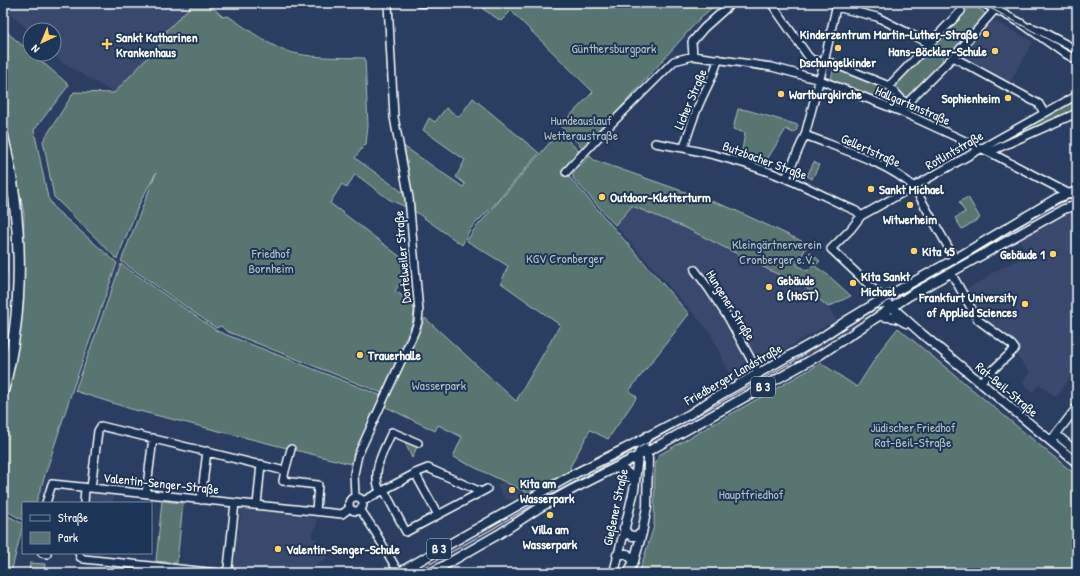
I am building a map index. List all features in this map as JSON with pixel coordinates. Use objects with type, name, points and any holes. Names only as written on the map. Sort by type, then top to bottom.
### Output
[{"type":"highway","points":[[3,137],[15,194],[19,232],[20,270],[15,328],[9,368],[3,391]]},
{"type":"highway","points":[[3,163],[11,214],[14,273],[10,326],[3,366]]},
{"type":"main road","name":"Friedberger Landstraße","points":[[648,436],[690,414],[711,400],[819,339],[883,298],[955,259],[1068,193],[1077,190]]},
{"type":"main road","name":"Friedberger Landstraße","points":[[399,573],[572,475],[640,450],[654,448],[820,355],[879,316],[895,309],[951,273],[1064,209],[1077,205]]},
{"type":"main road","points":[[874,304],[884,303],[895,309]]},
{"type":"main road","name":"Rat-Beil-Straße","points":[[895,309],[922,334],[980,382],[1054,438],[1077,463]]},
{"type":"main road","name":"Rat-Beil-Straße","points":[[879,316],[897,318],[922,334]]},
{"type":"main road","name":"Gießener Straße","points":[[614,573],[634,490],[640,450],[648,436]]},
{"type":"main road","name":"Gießener Straße","points":[[628,573],[634,560],[642,533],[647,507],[648,462],[654,448]]},
{"type":"main road","name":"Friedberger Landstraße","points":[[431,573],[499,534],[538,508],[615,468],[640,450]]},
{"type":"main road","name":"Gießener Straße","points":[[640,450],[648,462]]},
{"type":"main road","points":[[615,468],[626,471],[635,480]]},
{"type":"main road","points":[[624,528],[626,533],[629,535],[637,536],[642,533]]},
{"type":"main road","points":[[617,556],[620,554],[627,554],[634,560]]},
{"type":"street","name":"Dortelweiler Straße","points":[[355,496],[354,474],[358,455],[414,333],[418,322],[419,312],[409,198],[394,117],[388,3]]},
{"type":"street","points":[[419,3],[443,3]]},
{"type":"street","points":[[566,172],[604,131],[674,61],[693,56],[692,42],[704,28],[732,3]]},
{"type":"street","name":"Hallgartenstraße","points":[[771,3],[808,56],[812,59],[824,63],[832,63],[889,86],[906,104]]},
{"type":"street","points":[[983,3],[1077,50]]},
{"type":"street","points":[[902,112],[906,104],[953,57],[1002,3]]},
{"type":"street","points":[[786,178],[805,136],[820,80],[836,5],[877,17],[930,44]]},
{"type":"street","points":[[889,86],[961,11]]},
{"type":"street","points":[[1021,23],[1056,48],[1077,60]]},
{"type":"street","name":"Hallgartenstraße","points":[[693,56],[772,67],[820,80],[902,112],[989,152],[1068,193]]},
{"type":"street","points":[[953,57],[1039,104],[1044,113]]},
{"type":"street","name":"Licher Straße","points":[[684,148],[691,124],[716,68],[718,59]]},
{"type":"street","name":"Rotlintstraße","points":[[883,298],[831,250],[860,216],[1077,94]]},
{"type":"street","name":"Rotlintstraße","points":[[989,152],[1077,113]]},
{"type":"street","name":"Gellertstraße","points":[[805,136],[884,167],[904,178],[914,187],[955,259]]},
{"type":"street","name":"Butzbacher Straße","points":[[655,143],[727,158],[786,178],[856,212],[860,216]]},
{"type":"street","name":"Hungener Straße","points":[[695,270],[728,320],[759,374]]},
{"type":"street","points":[[951,273],[978,320],[1012,345],[1015,349],[980,382]]},
{"type":"street","points":[[883,298],[895,309]]},
{"type":"street","points":[[1054,438],[1077,407]]},
{"type":"street","points":[[88,488],[98,431],[101,426],[285,471]]},
{"type":"street","points":[[363,501],[382,491],[415,473],[424,469],[431,469],[484,491],[406,532],[382,491],[376,480],[377,468],[392,432],[418,443]]},
{"type":"street","points":[[146,494],[153,438]]},
{"type":"street","name":"Rat-Beil-Straße","points":[[1054,438],[1077,452]]},
{"type":"street","points":[[291,449],[283,481],[318,485],[316,511]]},
{"type":"street","points":[[201,500],[207,451]]},
{"type":"street","points":[[257,505],[261,464]]},
{"type":"street","points":[[415,473],[438,515]]},
{"type":"street","name":"Valentin-Senger-Straße","points":[[46,502],[52,484],[342,514],[350,508]]},
{"type":"street","name":"Valentin-Senger-Straße","points":[[84,502],[88,488]]},
{"type":"street","points":[[360,509],[357,511],[350,508],[349,501],[355,496],[359,497],[363,501]]},
{"type":"street","points":[[360,509],[363,501]]},
{"type":"street","name":"Valentin-Senger-Straße","points":[[222,573],[228,568],[235,503]]},
{"type":"street","points":[[360,509],[399,573]]},
{"type":"street","points":[[79,554],[80,557],[84,559],[218,573]]},
{"type":"shaded area","name":"Sankt Katharinen Krankenhaus","points":[[5,3],[194,3],[166,31],[169,35],[114,93],[62,62],[62,22],[22,22],[22,24],[10,13]]},
{"type":"shaded area","name":"Hans-Böckler-Schule","points":[[993,20],[1033,42],[1009,84],[961,57],[961,53]]},
{"type":"shaded area","points":[[1077,195],[1077,201],[892,303],[888,300],[1057,203]]},
{"type":"shaded area","points":[[632,206],[686,228],[795,282],[797,280],[828,307],[836,320],[732,379],[710,332],[615,225]]},
{"type":"shaded area","name":"Frankfurt University of Applied Sciences","points":[[1073,211],[1077,214],[1077,369],[1056,397],[1039,384],[1033,392],[1022,383],[1030,372],[1016,355],[1016,349],[980,318],[965,290],[987,278],[986,276],[1028,255],[1019,239],[1066,212]]},
{"type":"shaded area","points":[[3,237],[7,240],[7,273],[5,279],[3,279]]},
{"type":"shaded area","points":[[874,308],[883,308],[791,367],[651,445],[649,441],[797,357]]},
{"type":"shaded area","points":[[636,448],[636,453],[519,517],[484,538],[421,573],[412,573],[562,487],[582,478]]},
{"type":"shaded area","name":"Kita am Wasserpark","points":[[504,482],[525,491],[522,494],[524,496],[516,500],[505,499],[497,485]]},
{"type":"shaded area","points":[[90,493],[114,496],[113,502],[89,502]]},
{"type":"shaded area","name":"Valentin-Senger-Schule","points":[[241,509],[284,512],[292,515],[317,519],[316,528],[312,534],[312,538],[316,539],[327,558],[300,573],[259,573],[233,570]]},
{"type":"green space","name":"Friedhof Bornheim","points":[[194,3],[208,3],[223,17],[228,16],[262,39],[283,50],[313,56],[365,58],[368,126],[366,145],[365,144],[355,158],[405,194],[406,207],[390,200],[355,174],[347,188],[342,184],[330,203],[411,265],[395,291],[415,304],[412,324],[382,393],[226,331],[221,326],[216,328],[121,261],[156,173],[140,202],[117,259],[54,197],[43,141],[74,92],[114,93],[169,35],[166,31]]},
{"type":"green space","name":"Günthersburgpark","points":[[489,3],[718,3],[701,17],[584,149],[560,126],[593,92],[511,11],[501,21],[483,9]]},
{"type":"green space","points":[[974,6],[984,12],[985,18],[952,53],[949,54],[937,45],[937,42],[969,8]]},
{"type":"green space","points":[[3,26],[9,34],[22,45],[22,62],[42,62],[69,85],[34,130],[48,198],[55,209],[117,263],[73,388],[36,502],[22,502],[22,519],[3,509],[3,406],[22,318],[24,214],[6,120],[3,112]]},
{"type":"green space","points":[[931,49],[943,56],[942,62],[908,98],[903,99],[893,86],[926,50]]},
{"type":"green space","points":[[834,67],[886,89],[888,95],[884,100],[879,102],[830,82]]},
{"type":"green space","points":[[1077,96],[1077,110],[992,147],[991,145]]},
{"type":"green space","points":[[473,98],[539,153],[494,205],[470,229],[462,245],[413,210],[409,179],[402,145],[463,187],[465,184],[456,177],[465,160],[423,130],[429,118],[435,122],[446,108],[459,117]]},
{"type":"green space","points":[[738,109],[747,110],[798,125],[796,131],[793,133],[786,129],[761,169],[740,162],[745,133],[733,129]]},
{"type":"green space","name":"KGV Cronberger","points":[[559,132],[580,152],[564,171],[689,314],[629,391],[637,397],[608,439],[590,430],[570,467],[571,471],[530,494],[453,457],[462,437],[438,425],[435,431],[384,406],[425,318],[516,401],[560,325],[501,283],[508,266],[467,241],[473,231]]},
{"type":"green space","name":"Kleingärtnerverein Cronberger e.V.","points":[[590,156],[594,160],[728,207],[808,244],[797,265],[807,271],[813,265],[828,275],[851,296],[828,307],[798,281],[795,283],[686,228],[632,206],[615,225],[573,178],[573,173]]},
{"type":"green space","points":[[814,162],[819,165],[812,179],[807,176]]},
{"type":"green space","points":[[968,197],[980,218],[962,229],[955,218],[965,212],[959,202]]},
{"type":"green space","points":[[3,202],[7,240],[3,237]]},
{"type":"green space","points":[[810,252],[820,261],[816,265],[806,256]]},
{"type":"green space","points":[[121,264],[217,331],[382,396],[351,464],[131,409],[75,391]]},
{"type":"green space","points":[[3,279],[5,279],[7,295],[3,330]]},
{"type":"green space","points":[[898,328],[1077,476],[1077,573],[639,573],[654,526],[655,465],[659,455],[821,363],[857,387],[882,348]]},
{"type":"green space","points":[[403,438],[418,445],[412,458]]},
{"type":"green space","points":[[162,501],[183,503],[177,563],[156,561]]},
{"type":"green space","points":[[3,513],[22,523],[22,528],[11,573],[3,573]]},
{"type":"green space","points":[[30,563],[45,564],[44,573],[29,573]]},
{"type":"tram line","points":[[981,3],[1077,55]]},
{"type":"tram line","points":[[414,573],[541,500],[789,364],[874,309],[976,252],[1013,229],[1060,203],[1077,196]]},
{"type":"place","name":"Kinderzentrum Martin-Luther-Straße","points":[[986,34]]},
{"type":"place","name":"Sankt Katharinen Krankenhaus","points":[[107,44]]},
{"type":"place","name":"Dschungelkinder","points":[[838,48]]},
{"type":"place","name":"Hans-Böckler-Schule","points":[[995,51]]},
{"type":"place","name":"Wartburgkirche","points":[[781,94]]},
{"type":"place","name":"Sophienheim","points":[[1008,98]]},
{"type":"place","name":"Sankt Michael","points":[[871,189]]},
{"type":"place","name":"Outdoor-Kletterturm","points":[[602,197]]},
{"type":"place","name":"Witwerheim","points":[[910,205]]},
{"type":"place","name":"Kita 45","points":[[914,251]]},
{"type":"place","name":"Gebäude 1","points":[[1053,254]]},
{"type":"place","name":"Kita Sankt Michael","points":[[853,283]]},
{"type":"place","name":"Gebäude B (HoST)","points":[[769,287]]},
{"type":"place","name":"Frankfurt University of Applied Sciences","points":[[1025,304]]},
{"type":"place","name":"Trauerhalle","points":[[360,355]]},
{"type":"place","name":"Kita am Wasserpark","points":[[512,490]]},
{"type":"place","name":"Villa am Wasserpark","points":[[550,515]]},
{"type":"place","name":"Valentin-Senger-Schule","points":[[278,549]]},
{"type":"park label","name":"Hundeauslauf Wetteraustraße","points":[[581,128]]},
{"type":"park label","name":"Wasserpark","points":[[439,385]]},
{"type":"park label","name":"Jüdischer Friedhof Rat-Beil-Straße","points":[[913,434]]},
{"type":"park label","name":"Hauptfriedhof","points":[[751,494]]}]
